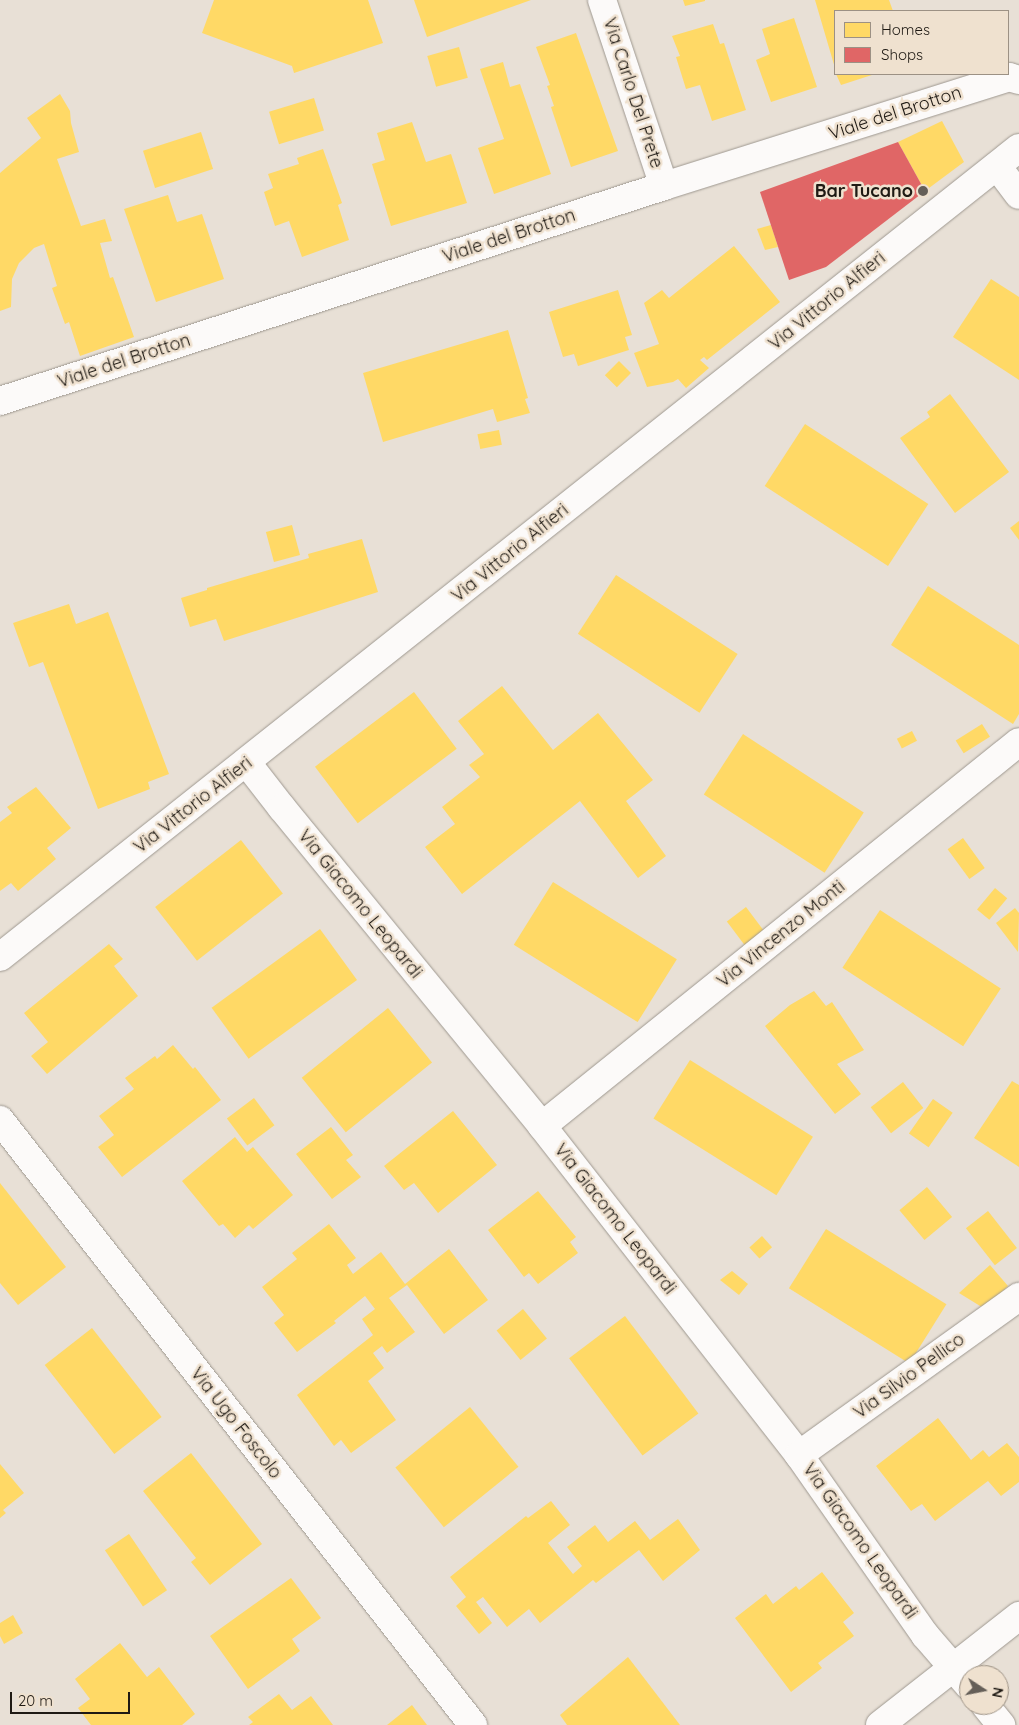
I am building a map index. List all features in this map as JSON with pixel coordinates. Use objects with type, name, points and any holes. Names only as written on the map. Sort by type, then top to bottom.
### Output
[{"type":"street","name":"Via Carlo Del Prete","points":[[602,0],[664,186]]},
{"type":"street","name":"Viale del Brotton","points":[[0,401],[1008,77],[1019,80]]},
{"type":"street","name":"Via Vittorio Alfieri","points":[[0,957],[1019,148]]},
{"type":"street","points":[[997,166],[1019,195]]},
{"type":"street","name":"Via Vincenzo Monti","points":[[542,1126],[1019,742]]},
{"type":"street","name":"Via Giacomo Leopardi","points":[[247,762],[282,808],[542,1126],[799,1455],[925,1635],[959,1674]]},
{"type":"street","name":"Via Ugo Foscolo","points":[[0,1120],[473,1725]]},
{"type":"street","name":"Via Silvio Pellico","points":[[799,1455],[1019,1297]]},
{"type":"street","points":[[972,1665],[1019,1616]]},
{"type":"street","points":[[880,1725],[959,1677]]},
{"type":"street","points":[[993,1715],[1001,1725]]},
{"type":"building: Homes","points":[[214,0],[368,0],[383,43],[294,73],[292,66],[202,33]]},
{"type":"building: Homes","points":[[414,0],[531,0],[427,37]]},
{"type":"building: Homes","points":[[683,0],[705,0],[705,1],[685,6]]},
{"type":"building: Homes","points":[[815,0],[889,0],[893,10],[834,10],[834,65]]},
{"type":"building: Homes","points":[[794,18],[817,87],[771,102],[756,60],[770,54],[762,29]]},
{"type":"building: Homes","points":[[713,24],[720,44],[724,43],[746,110],[712,121],[700,85],[686,89],[676,57],[680,56],[672,36]]},
{"type":"building: Homes","points":[[576,33],[618,151],[571,167],[551,107],[554,106],[547,86],[550,85],[536,47]]},
{"type":"building: Homes","points":[[459,47],[468,78],[436,87],[427,56]]},
{"type":"building: Homes","points":[[503,62],[510,87],[520,84],[551,174],[494,194],[478,148],[504,139],[480,69]]},
{"type":"building: Homes","points":[[836,75],[872,75],[841,85]]},
{"type":"building: Homes","points":[[60,94],[70,111],[71,123],[79,152],[57,159],[81,226],[105,219],[112,241],[100,243],[110,278],[113,277],[134,337],[80,356],[69,322],[65,324],[52,288],[57,286],[44,244],[34,248],[19,263],[12,279],[11,307],[0,311],[0,173],[41,138],[27,118]]},
{"type":"building: Homes","points":[[314,98],[324,131],[279,144],[269,112]]},
{"type":"building: Homes","points":[[942,121],[964,162],[925,191],[898,142]]},
{"type":"building: Homes","points":[[412,122],[426,162],[451,154],[467,203],[391,226],[372,164],[385,160],[377,133]]},
{"type":"building: Homes","points":[[201,132],[213,169],[155,188],[143,151]]},
{"type":"building: Homes","points":[[323,149],[342,203],[338,205],[349,240],[302,257],[289,221],[275,226],[264,192],[273,188],[268,174],[299,164],[297,158]]},
{"type":"building: Homes","points":[[168,195],[177,222],[202,214],[224,279],[156,302],[124,209]]},
{"type":"building: Homes","points":[[771,225],[778,247],[765,250],[757,229]]},
{"type":"building: Homes","points":[[734,246],[780,302],[707,360],[704,357],[700,360],[709,368],[686,388],[678,379],[673,382],[647,387],[634,353],[659,344],[644,303],[662,290],[669,298]]},
{"type":"building: Homes","points":[[991,279],[1019,297],[1019,380],[953,337]]},
{"type":"building: Homes","points":[[618,290],[632,335],[625,337],[629,350],[578,366],[574,354],[563,357],[549,312]]},
{"type":"building: Homes","points":[[508,330],[528,398],[525,399],[530,413],[497,422],[493,409],[383,442],[363,373]]},
{"type":"building: Homes","points":[[619,361],[631,373],[617,387],[605,375]]},
{"type":"building: Homes","points":[[950,394],[1009,472],[955,513],[900,438],[930,417],[927,412]]},
{"type":"building: Homes","points":[[805,424],[928,504],[888,566],[765,486]]},
{"type":"building: Homes","points":[[499,430],[502,445],[480,449],[477,434]]},
{"type":"building: Homes","points":[[1019,521],[1019,540],[1010,528]]},
{"type":"building: Homes","points":[[292,525],[300,555],[274,562],[266,532]]},
{"type":"building: Homes","points":[[362,539],[378,592],[224,641],[216,619],[190,627],[181,598],[207,590],[207,588],[309,558],[308,554]]},
{"type":"building: Homes","points":[[616,575],[738,654],[699,713],[578,634]]},
{"type":"building: Homes","points":[[928,586],[1019,645],[1019,714],[1013,724],[891,645]]},
{"type":"building: Homes","points":[[69,604],[76,624],[108,612],[169,774],[148,782],[150,789],[98,809],[43,662],[29,667],[13,623]]},
{"type":"building: Homes","points":[[502,686],[553,750],[598,713],[653,780],[626,801],[666,856],[638,878],[580,801],[462,894],[425,847],[455,824],[442,807],[480,777],[469,765],[484,754],[458,721]]},
{"type":"building: Homes","points":[[414,692],[457,749],[358,823],[315,767]]},
{"type":"building: Homes","points":[[982,724],[990,737],[964,753],[956,740]]},
{"type":"building: Homes","points":[[912,731],[917,741],[902,749],[897,739]]},
{"type":"building: Homes","points":[[743,734],[864,812],[825,873],[704,794]]},
{"type":"building: Homes","points":[[36,787],[71,828],[47,848],[56,859],[18,891],[11,883],[0,891],[0,822],[12,813],[7,807]]},
{"type":"building: Homes","points":[[963,838],[985,868],[969,879],[948,849]]},
{"type":"building: Homes","points":[[241,840],[283,894],[197,961],[155,907]]},
{"type":"building: Homes","points":[[553,882],[677,959],[638,1022],[514,945]]},
{"type":"building: Homes","points":[[995,888],[1007,898],[989,920],[977,909]]},
{"type":"building: Homes","points":[[746,907],[765,932],[745,946],[727,921]]},
{"type":"building: Homes","points":[[1015,908],[1019,913],[1018,952],[996,923]]},
{"type":"building: Homes","points":[[880,910],[1001,988],[963,1046],[842,968]]},
{"type":"building: Homes","points":[[320,929],[357,980],[249,1059],[212,1008]]},
{"type":"building: Homes","points":[[109,944],[123,959],[114,966],[138,996],[47,1074],[31,1056],[48,1042],[24,1013]]},
{"type":"building: Homes","points":[[814,991],[826,1006],[832,1002],[864,1050],[837,1064],[861,1094],[835,1114],[765,1026],[790,1005]]},
{"type":"building: Homes","points":[[388,1008],[432,1062],[346,1132],[302,1078]]},
{"type":"building: Homes","points":[[173,1045],[193,1069],[195,1067],[221,1100],[122,1177],[98,1147],[114,1135],[99,1116],[134,1089],[125,1078],[155,1056],[157,1059]]},
{"type":"building: Homes","points":[[690,1060],[813,1137],[776,1195],[653,1119]]},
{"type":"building: Homes","points":[[1012,1081],[1019,1085],[1019,1167],[974,1138]]},
{"type":"building: Homes","points":[[903,1082],[923,1108],[891,1133],[871,1107]]},
{"type":"building: Homes","points":[[254,1098],[274,1125],[247,1146],[227,1118]]},
{"type":"building: Homes","points":[[933,1099],[953,1113],[929,1147],[909,1133]]},
{"type":"building: Homes","points":[[453,1111],[497,1165],[438,1213],[414,1183],[404,1190],[384,1166]]},
{"type":"building: Homes","points":[[331,1127],[353,1155],[346,1160],[361,1177],[332,1199],[296,1154]]},
{"type":"building: Homes","points":[[235,1137],[247,1152],[253,1147],[293,1195],[253,1229],[249,1225],[235,1238],[223,1224],[219,1226],[182,1181]]},
{"type":"building: Homes","points":[[0,1183],[66,1267],[18,1305],[0,1283]]},
{"type":"building: Homes","points":[[927,1187],[952,1217],[924,1240],[899,1210]]},
{"type":"building: Homes","points":[[538,1191],[576,1237],[570,1242],[578,1253],[538,1284],[529,1273],[524,1277],[488,1230]]},
{"type":"building: Homes","points":[[988,1211],[1017,1248],[995,1265],[966,1228]]},
{"type":"building: Homes","points":[[329,1224],[356,1258],[347,1265],[353,1274],[381,1252],[405,1284],[449,1249],[488,1300],[444,1334],[407,1285],[389,1298],[415,1332],[387,1353],[382,1346],[373,1353],[384,1368],[368,1381],[396,1420],[351,1453],[341,1440],[334,1446],[297,1395],[373,1335],[362,1319],[375,1309],[365,1296],[334,1321],[336,1323],[297,1352],[274,1323],[284,1315],[262,1287],[297,1259],[292,1253]]},
{"type":"building: Homes","points":[[826,1229],[946,1304],[909,1364],[789,1288]]},
{"type":"building: Homes","points":[[762,1236],[772,1247],[759,1259],[749,1247]]},
{"type":"building: Homes","points":[[990,1265],[1008,1286],[985,1309],[959,1293]]},
{"type":"building: Homes","points":[[732,1271],[748,1284],[739,1295],[720,1280]]},
{"type":"building: Homes","points":[[523,1309],[547,1339],[520,1360],[497,1330]]},
{"type":"building: Homes","points":[[625,1316],[698,1413],[643,1456],[569,1358]]},
{"type":"building: Homes","points":[[92,1328],[162,1417],[114,1454],[45,1365]]},
{"type":"building: Homes","points":[[470,1407],[518,1467],[444,1527],[395,1467]]},
{"type":"building: Homes","points":[[938,1418],[971,1460],[983,1450],[989,1457],[1007,1443],[1019,1457],[1019,1482],[1001,1496],[988,1481],[935,1521],[922,1504],[911,1511],[876,1466]]},
{"type":"building: Homes","points":[[191,1453],[262,1544],[210,1585],[191,1562],[196,1558],[143,1491]]},
{"type":"building: Homes","points":[[0,1464],[24,1493],[3,1510],[6,1513],[0,1518]]},
{"type":"building: Homes","points":[[551,1501],[570,1525],[548,1543],[573,1574],[582,1566],[567,1547],[595,1525],[608,1542],[635,1521],[650,1540],[678,1519],[700,1550],[663,1581],[639,1550],[596,1583],[593,1580],[540,1623],[529,1609],[507,1627],[483,1597],[476,1602],[492,1623],[479,1634],[456,1606],[466,1597],[450,1577],[526,1516],[528,1518]]},
{"type":"building: Homes","points":[[129,1534],[167,1590],[143,1607],[105,1550]]},
{"type":"building: Homes","points":[[822,1572],[854,1613],[843,1622],[854,1636],[818,1663],[822,1668],[791,1692],[735,1618],[766,1594],[773,1604],[796,1586],[799,1590]]},
{"type":"building: Homes","points":[[291,1578],[321,1618],[292,1639],[300,1651],[248,1689],[210,1636]]},
{"type":"building: Homes","points":[[13,1615],[23,1633],[4,1644],[0,1636],[0,1623]]},
{"type":"building: Homes","points":[[120,1643],[147,1677],[159,1667],[195,1714],[182,1725],[91,1725],[78,1708],[90,1699],[75,1679]]},
{"type":"building: Homes","points":[[628,1657],[680,1725],[567,1725],[560,1715]]},
{"type":"building: Homes","points":[[279,1694],[292,1710],[311,1696],[333,1725],[249,1725],[253,1722],[248,1717]]},
{"type":"building: Homes","points":[[412,1705],[427,1725],[387,1725]]},
{"type":"building: Shops","points":[[898,142],[925,191],[826,267],[789,280],[760,192]]},
{"type":"place","name":"Bar Tucano","points":[[923,191]]}]
